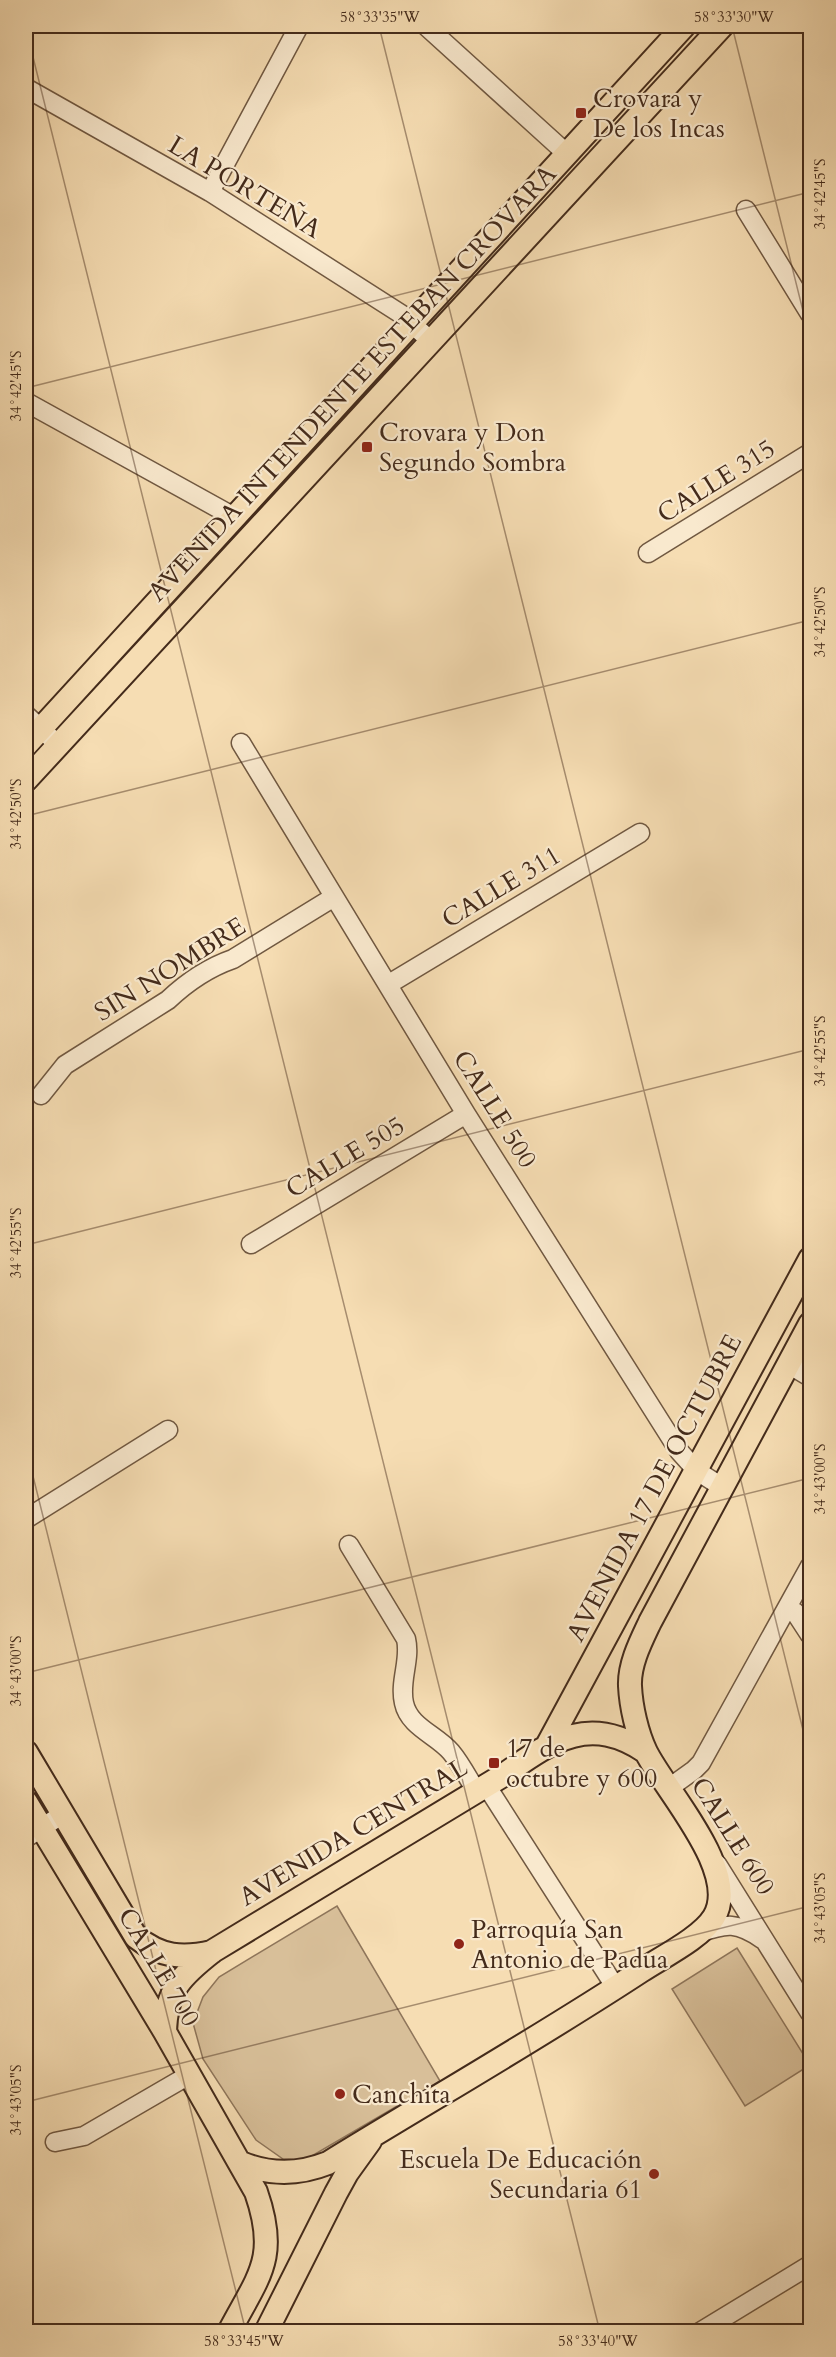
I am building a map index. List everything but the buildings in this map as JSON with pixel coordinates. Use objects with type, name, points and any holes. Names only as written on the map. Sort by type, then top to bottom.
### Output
[{"type":"main road","name":"AVENIDA INTENDENTE ESTEBAN CROVARA","points":[[26,745],[33,722],[234,517],[684,26]]},
{"type":"main road","name":"AVENIDA INTENDENTE ESTEBAN CROVARA","points":[[26,780],[722,26]]},
{"type":"main road","name":"AVENIDA 17 DE OCTUBRE","points":[[548,1744],[810,1259]]},
{"type":"main road","points":[[646,1752],[631,1698],[630,1683],[633,1666],[650,1622],[810,1324]]},
{"type":"main road","name":"AVENIDA CENTRAL","points":[[165,2032],[166,2012],[170,1997],[178,1983],[213,1951],[481,1788],[548,1744],[571,1736],[590,1733],[607,1734],[631,1742],[646,1752]]},
{"type":"main road","name":"CALLE 700","points":[[26,1752],[136,1937],[147,1946],[180,1957],[213,1951]]},
{"type":"main road","name":"CALLE 600","points":[[646,1752],[710,1852]]},
{"type":"main road","name":"CALLE 700","points":[[26,1802],[34,1833],[165,2032],[241,2163]]},
{"type":"main road","points":[[241,2163],[259,2170],[274,2172],[312,2169],[328,2163],[616,1988],[699,1933],[714,1918],[720,1894],[710,1852]]},
{"type":"main road","points":[[266,2331],[341,2183],[376,2133]]},
{"type":"main road","points":[[229,2331],[263,2266],[267,2252],[268,2236],[264,2213],[241,2163]]},
{"type":"street","points":[[210,192],[299,26]]},
{"type":"street","points":[[436,29],[566,153]]},
{"type":"street","name":"LA PORTEÑA","points":[[26,88],[210,192],[412,323],[431,341]]},
{"type":"street","points":[[746,210],[810,314]]},
{"type":"street","points":[[26,402],[234,517]]},
{"type":"street","name":"CALLE 315","points":[[648,553],[810,453]]},
{"type":"street","points":[[33,722],[58,744]]},
{"type":"street","name":"CALLE 500","points":[[241,743],[466,1114],[679,1451],[697,1471],[722,1487]]},
{"type":"street","name":"CALLE 311","points":[[389,984],[640,833]]},
{"type":"street","name":"SIN NOMBRE","points":[[41,1095],[65,1065],[168,1000],[177,991],[221,963],[233,959],[334,897]]},
{"type":"street","name":"CALLE 505","points":[[251,1244],[466,1114]]},
{"type":"street","points":[[790,1365],[810,1377]]},
{"type":"street","points":[[26,1519],[168,1430]]},
{"type":"street","points":[[349,1545],[405,1639],[409,1651],[403,1688],[404,1703],[411,1718],[451,1752],[481,1788],[616,1988]]},
{"type":"street","points":[[669,1788],[701,1763],[810,1566]]},
{"type":"street","points":[[787,1609],[795,1612],[810,1635]]},
{"type":"street","points":[[34,1833],[63,1814]]},
{"type":"street","name":"CALLE 600","points":[[710,1852],[810,2013]]},
{"type":"street","points":[[699,1933],[720,1926],[734,1925],[745,1928],[766,1941]]},
{"type":"street","points":[[55,2142],[84,2136],[189,2075]]},
{"type":"street","points":[[700,2331],[810,2265]]},
{"type":"shaded area","points":[[337,1906],[440,2081],[305,2160],[283,2159],[256,2140],[203,2059],[193,2023],[203,1997],[219,1977]]},
{"type":"shaded area","points":[[737,1948],[810,2065],[745,2106],[672,1989]]},
{"type":"place","name":"Crovara y De los Incas","points":[[581,113]]},
{"type":"place","name":"Crovara y Don Segundo Sombra","points":[[367,447]]},
{"type":"place","name":"17 de octubre y 600","points":[[494,1763]]},
{"type":"place","name":"Parroquía San Antonio de Padua","points":[[459,1944]]},
{"type":"place","name":"Canchita","points":[[340,2094]]},
{"type":"place","name":"Escuela De Educación Secundaria 61","points":[[654,2174]]}]
